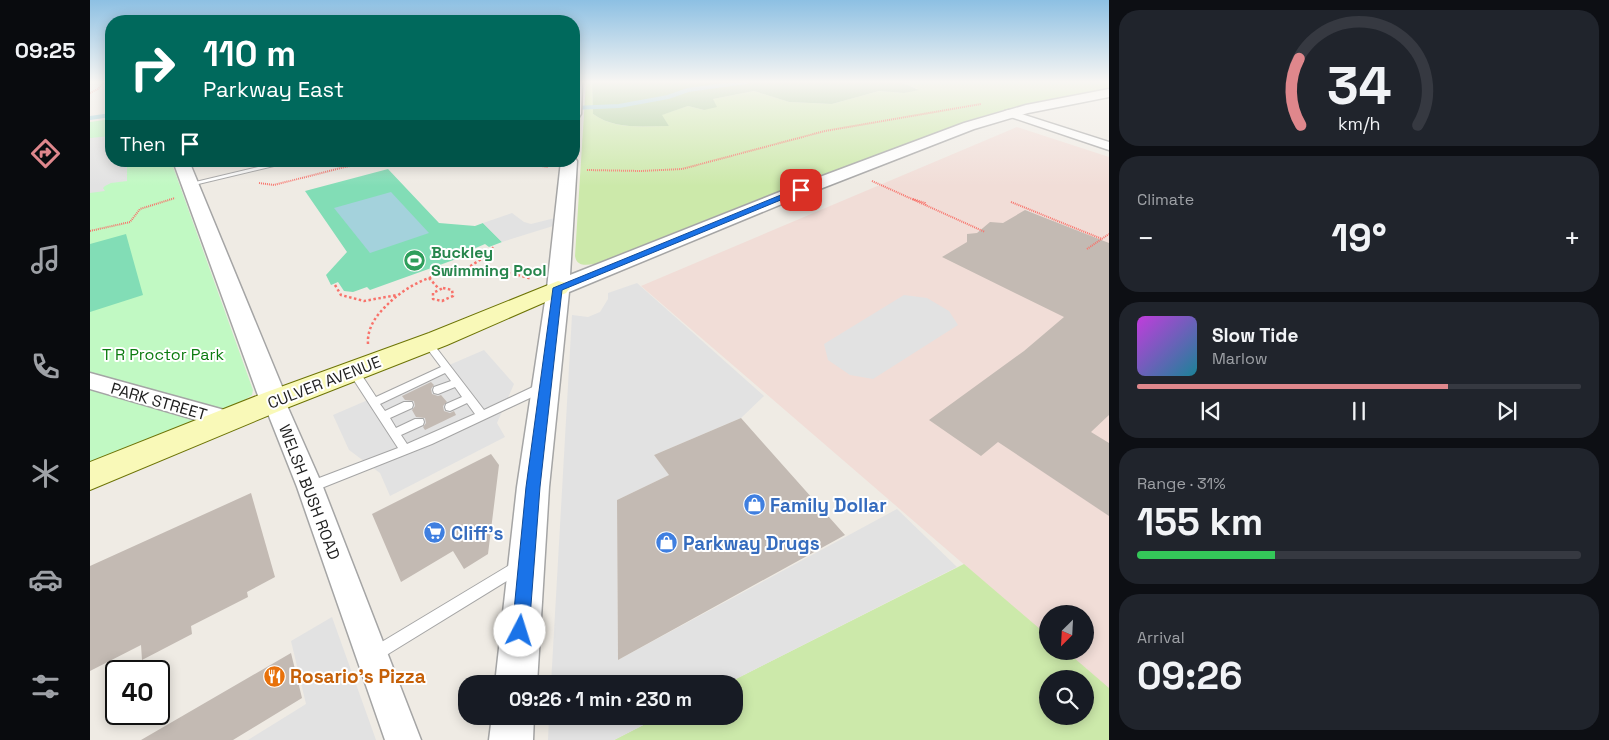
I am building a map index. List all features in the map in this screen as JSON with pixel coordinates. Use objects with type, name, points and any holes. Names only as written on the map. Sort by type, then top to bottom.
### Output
[{"type":"main road","name":"CULVER AVENUE","points":[[90,476],[274,401],[428,343],[546,284]]},
{"type":"street","points":[[546,284],[998,117]]},
{"type":"street","points":[[1020,117],[1109,146]]},
{"type":"street","name":"WELSH BUSH ROAD","points":[[182,167],[187,190],[310,487],[403,740]]},
{"type":"street","points":[[517,675],[546,385],[546,284],[575,167]]},
{"type":"street","name":"PARK STREET","points":[[90,382],[228,420]]},
{"type":"street","points":[[511,740],[512,725]]},
{"type":"lane","points":[[187,190],[270,167]]},
{"type":"lane","points":[[428,343],[482,415]]},
{"type":"lane","points":[[374,402],[447,368]]},
{"type":"lane","points":[[353,371],[406,450]]},
{"type":"lane","points":[[438,390],[457,382]]},
{"type":"lane","points":[[310,487],[406,450],[546,385]]},
{"type":"lane","points":[[450,407],[469,398]]},
{"type":"lane","points":[[383,416],[408,405]]},
{"type":"lane","points":[[395,433],[419,422]]},
{"type":"lane","points":[[372,656],[527,561]]},
{"type":"path","points":[[580,166],[640,172],[682,169],[825,131],[907,117]]},
{"type":"path","points":[[256,183],[274,185],[346,167]]},
{"type":"path","points":[[869,180],[985,232]]},
{"type":"path","points":[[90,231],[130,222],[140,209],[187,190]]},
{"type":"path","points":[[1011,202],[1102,239]]},
{"type":"path","points":[[1087,250],[1109,234]]},
{"type":"path","points":[[466,270],[488,256],[494,247]]},
{"type":"path","points":[[369,347],[370,329],[384,306],[398,295],[429,278],[466,270],[501,270],[546,284]]},
{"type":"path","points":[[429,278],[439,289],[452,290],[454,296],[445,301],[435,300],[432,295],[439,289]]},
{"type":"path","points":[[335,285],[341,296],[358,300],[398,295]]},
{"type":"shaded area","points":[[1017,127],[1109,157],[1109,689],[1094,676],[1094,670],[1087,670],[1075,660],[1094,660],[1094,605],[1039,605],[1039,629],[641,286]]},
{"type":"shaded area","points":[[105,137],[105,167],[127,167],[127,181],[111,183],[103,188],[105,191],[90,193],[90,138]]},
{"type":"shaded area","points":[[512,213],[524,222],[531,224],[555,218],[553,226],[502,242],[483,223]]},
{"type":"shaded area","points":[[637,283],[764,396],[741,418],[654,455],[669,475],[617,500],[618,660],[897,509],[957,567],[743,675],[552,675],[572,315],[588,317],[600,312],[608,299],[608,293]]},
{"type":"shaded area","points":[[904,295],[927,298],[949,311],[958,325],[873,379],[850,375],[828,360],[824,344]]},
{"type":"shaded area","points":[[484,350],[514,384],[497,423],[505,437],[390,496],[380,473],[349,450],[333,415]]},
{"type":"shaded area","points":[[332,617],[376,740],[248,740],[306,704],[291,641]]},
{"type":"shaded area","points":[[549,725],[643,725],[614,740],[548,740]]},
{"type":"green space","points":[[584,117],[597,117],[610,123],[620,125],[669,126],[662,117],[982,117],[756,200],[595,264],[580,264],[575,256]]},
{"type":"green space","points":[[598,117],[663,117],[669,126],[620,125]]},
{"type":"green space","name":"T R Proctor Park","points":[[105,120],[105,167],[173,167],[253,390],[252,395],[237,405],[90,462],[90,122]]},
{"type":"green space","points":[[388,169],[439,223],[475,226],[483,223],[502,242],[489,247],[485,244],[471,250],[473,253],[370,290],[367,287],[353,292],[344,291],[338,282],[331,285],[326,275],[347,252],[305,191]]},
{"type":"green space","points":[[126,234],[143,295],[90,312],[90,244]]},
{"type":"green space","points":[[964,564],[1039,628],[1039,660],[1076,660],[1088,670],[1039,670],[1039,725],[1094,725],[1094,675],[1109,688],[1109,740],[614,740],[643,725],[743,725],[743,675]]},
{"type":"water","points":[[391,192],[429,233],[370,253],[334,208]]},
{"type":"building","points":[[1025,210],[1109,243],[1109,415],[1091,432],[1109,443],[1109,516],[998,442],[981,456],[929,420],[1024,351],[1064,317],[942,257],[967,242],[967,234],[977,233],[990,222],[1003,223]]},
{"type":"building","points":[[431,382],[434,385],[431,389],[432,394],[441,395],[447,402],[443,406],[444,411],[450,413],[454,411],[456,415],[425,430],[423,427],[426,423],[425,418],[416,417],[412,410],[415,406],[414,401],[405,400],[402,396]]},
{"type":"building","points":[[741,418],[845,535],[618,660],[617,500],[669,475],[654,455]]},
{"type":"building","name":"Cliff's","points":[[491,454],[499,465],[488,554],[464,569],[453,551],[401,582],[372,514]]},
{"type":"building","points":[[251,493],[275,577],[247,592],[248,597],[191,626],[192,634],[142,660],[141,645],[112,660],[105,660],[105,663],[90,671],[90,566]]},
{"type":"building","name":"Rosario's Pizza","points":[[291,653],[302,698],[233,740],[141,740],[170,725],[170,723]]},
{"type":"waterway","points":[[90,118],[100,117]]},
{"type":"place","name":"Buckley Swimming Pool","points":[[415,261]]},
{"type":"place","name":"Family Dollar","points":[[754,505]]},
{"type":"place","name":"Cliff's","points":[[435,533]]},
{"type":"place","name":"Parkway Drugs","points":[[667,543]]},
{"type":"place","name":"Rosario's Pizza","points":[[274,676]]},
{"type":"route","points":[[520,631],[533,487],[558,288],[801,190]]}]
